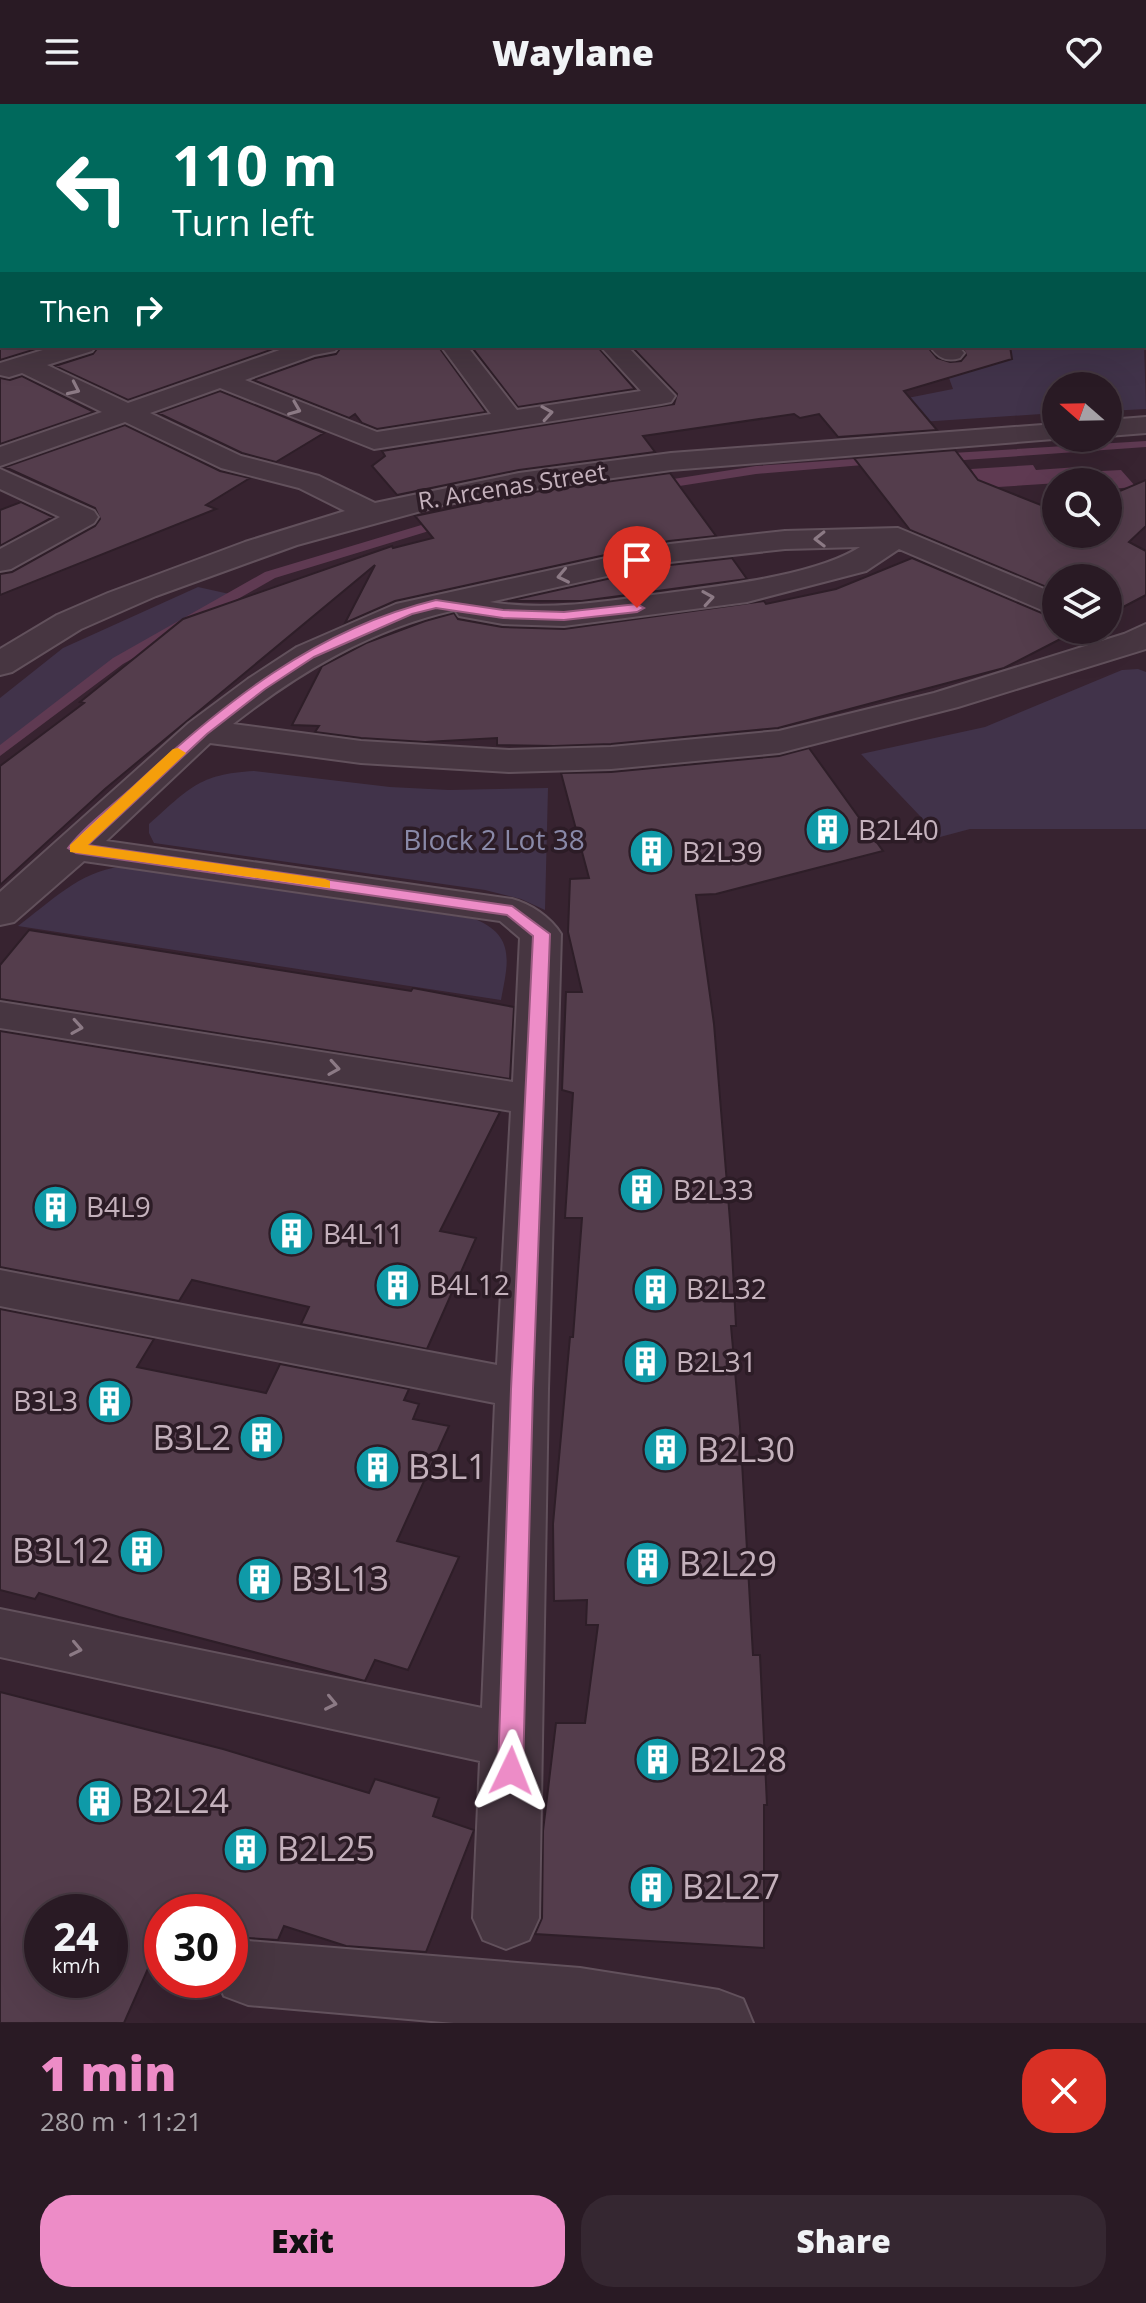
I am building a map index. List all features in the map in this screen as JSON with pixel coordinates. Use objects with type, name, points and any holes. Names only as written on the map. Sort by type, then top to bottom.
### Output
[{"type":"street","points":[[11,368],[76,348]]},
{"type":"street","points":[[0,457],[310,348]]},
{"type":"street","points":[[456,348],[509,419]]},
{"type":"street","points":[[223,380],[374,441],[661,396],[615,348]]},
{"type":"street","points":[[11,368],[126,413],[231,462],[309,482],[372,513]]},
{"type":"street","points":[[1122,427],[1146,425]]},
{"type":"street","name":"R. Arcenas Street","points":[[0,665],[64,624],[142,590],[241,553],[321,528],[446,496],[683,462],[1042,433]]},
{"type":"street","points":[[231,462],[269,497],[321,528]]},
{"type":"street","points":[[0,478],[83,517],[0,562]]},
{"type":"street","points":[[436,604],[503,614],[564,616],[661,606],[747,592],[855,564],[898,537]]},
{"type":"street","points":[[0,913],[76,848],[202,731],[260,686],[309,654],[407,611],[670,553],[785,540],[898,537],[1042,600]]},
{"type":"street","points":[[202,731],[361,752],[509,761],[611,758],[779,742],[946,700],[1134,637]]},
{"type":"street","points":[[76,848],[512,911],[541,934],[522,1389],[506,1918]]},
{"type":"street","points":[[0,1015],[533,1100]]},
{"type":"street","points":[[0,1288],[522,1389]]},
{"type":"street","points":[[0,1633],[512,1741]]},
{"type":"street","points":[[248,1973],[580,2012],[719,2023]]},
{"type":"green space","points":[[1011,348],[1144,348],[1146,409],[1122,410],[1122,372],[1042,372],[1042,414],[845,427],[837,412],[953,389],[949,378],[1007,354]]},
{"type":"green space","points":[[198,587],[234,595],[118,661],[0,752],[0,698],[63,648]]},
{"type":"green space","points":[[1122,670],[1146,672],[1146,829],[970,829],[940,837],[861,754],[985,727]]},
{"type":"green space","name":"Block 2 Lot 38","points":[[254,771],[390,787],[449,790],[548,788],[545,910],[521,899],[485,890],[154,843],[149,824],[185,793],[207,780]]},
{"type":"green space","points":[[120,867],[475,919],[488,926],[503,942],[507,963],[501,1000],[18,926],[78,881]]},
{"type":"shaded area","points":[[1033,465],[1036,470],[1042,470],[1042,484],[982,488],[971,469]]},
{"type":"shaded area","points":[[1122,471],[1136,487],[1122,488]]},
{"type":"building","points":[[0,348],[39,348],[0,360]]},
{"type":"building","points":[[98,348],[276,348],[128,400],[55,366],[93,354]]},
{"type":"building","points":[[340,348],[439,348],[486,412],[377,429],[362,423],[355,414],[349,418],[253,380],[315,358],[336,354]]},
{"type":"building","points":[[473,348],[599,348],[635,389],[518,407]]},
{"type":"building","points":[[633,348],[929,348],[937,358],[950,362],[961,361],[966,355],[963,348],[1010,348],[1012,359],[904,391],[937,430],[838,437],[819,414],[800,418],[794,414],[643,436],[655,452],[519,470],[397,495],[372,466],[385,456],[382,451],[674,404],[677,394]]},
{"type":"building","points":[[22,376],[94,412],[0,444],[0,378],[10,380]]},
{"type":"building","points":[[220,391],[324,433],[276,462],[242,453],[158,413]]},
{"type":"building","points":[[125,425],[220,471],[250,478],[206,505],[216,509],[0,595],[0,574],[12,572],[95,526],[100,519],[95,508],[5,467]]},
{"type":"building","points":[[955,450],[978,480],[1042,505],[1042,548],[1122,548],[1122,490],[1146,480],[1146,526],[1129,542],[1146,551],[1146,595],[1122,608],[1122,564],[1042,564],[1042,585],[910,530],[854,458]]},
{"type":"building","points":[[670,473],[716,536],[669,541],[395,601],[345,623],[375,565],[105,789],[0,885],[0,766],[84,703],[80,702],[183,619],[392,546],[433,538],[415,516],[519,494]]},
{"type":"building","points":[[21,502],[53,517],[0,546],[0,510]]},
{"type":"building","points":[[732,558],[747,579],[582,601],[508,601],[670,565]]},
{"type":"building","points":[[912,558],[1042,613],[1042,644],[1051,644],[1004,668],[778,728],[611,744],[554,746],[497,745],[497,738],[425,742],[361,738],[315,732],[319,726],[292,725],[322,666],[366,643],[454,613],[458,619],[502,627],[564,629],[764,601],[766,604],[836,589]]},
{"type":"building","points":[[809,748],[883,851],[716,894],[696,895],[714,1024],[731,1233],[736,1326],[731,1326],[753,1655],[760,1655],[767,1805],[764,1805],[764,1948],[535,1934],[542,1918],[543,1831],[556,1723],[585,1723],[598,1625],[586,1625],[587,1600],[554,1601],[553,1524],[582,1218],[565,1218],[573,1093],[562,1090],[566,992],[582,992],[568,932],[570,879],[589,878],[561,773],[611,772],[779,756]]},
{"type":"building","points":[[29,930],[411,991],[413,988],[514,1007],[510,1079],[0,999],[0,965]]},
{"type":"building","points":[[0,1031],[500,1112],[440,1231],[476,1238],[427,1349],[301,1324],[309,1307],[192,1280],[179,1301],[0,1267]]},
{"type":"building","points":[[0,1309],[154,1339],[137,1367],[266,1393],[280,1364],[409,1389],[404,1400],[419,1404],[413,1419],[449,1426],[397,1541],[459,1557],[408,1670],[375,1660],[365,1681],[39,1593],[35,1599],[0,1590]]},
{"type":"building","points":[[0,1692],[223,1749],[369,1793],[375,1779],[439,1798],[433,1816],[474,1830],[426,1952],[346,1946],[284,1926],[278,1940],[248,1938],[248,1894],[144,1894],[144,1978],[124,2023],[0,2023]]},
{"type":"waterway","points":[[936,458],[1146,444]]},
{"type":"waterway","points":[[654,486],[756,470],[883,461]]},
{"type":"waterway","points":[[0,752],[118,661],[270,575],[448,521]]},
{"type":"slow traffic","points":[[178,753],[76,848],[325,884]]},
{"type":"place","name":"B2L40","points":[[827,830]]},
{"type":"place","name":"B2L39","points":[[651,852]]},
{"type":"place","name":"B2L33","points":[[642,1190]]},
{"type":"place","name":"B4L9","points":[[55,1207]]},
{"type":"place","name":"B4L11","points":[[292,1234]]},
{"type":"place","name":"B4L12","points":[[398,1285]]},
{"type":"place","name":"B2L32","points":[[655,1289]]},
{"type":"place","name":"B2L31","points":[[645,1362]]},
{"type":"place","name":"B3L3","points":[[109,1401]]},
{"type":"place","name":"B3L2","points":[[262,1438]]},
{"type":"place","name":"B2L30","points":[[666,1450]]},
{"type":"place","name":"B3L1","points":[[377,1467]]},
{"type":"place","name":"B3L12","points":[[141,1551]]},
{"type":"place","name":"B2L29","points":[[648,1564]]},
{"type":"place","name":"B3L13","points":[[260,1579]]},
{"type":"place","name":"B2L28","points":[[658,1760]]},
{"type":"place","name":"B2L24","points":[[100,1801]]},
{"type":"place","name":"B2L25","points":[[246,1849]]},
{"type":"place","name":"B2L27","points":[[651,1887]]},
{"type":"route","points":[[511,1771],[522,1389],[541,934],[512,911],[76,848],[202,731],[260,686],[309,654],[407,611],[436,604],[503,614],[564,616],[637,608]]}]
